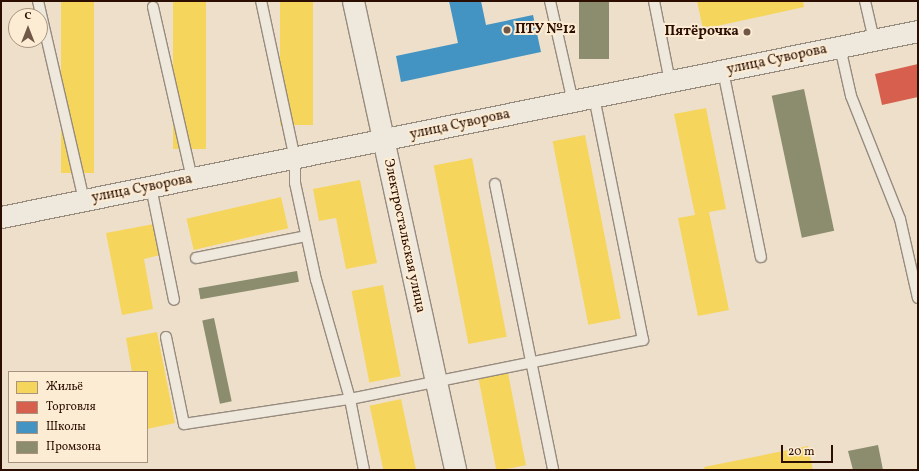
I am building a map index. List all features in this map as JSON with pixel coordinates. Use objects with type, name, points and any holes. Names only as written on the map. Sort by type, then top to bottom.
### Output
[{"type":"street","name":"Электростальская улица","points":[[353,1],[455,470]]},
{"type":"street","name":"улица Суворова","points":[[1,218],[918,31]]},
{"type":"lane","points":[[38,1],[84,201]]},
{"type":"lane","points":[[261,1],[295,159],[295,183],[306,236],[350,399],[364,470]]},
{"type":"lane","points":[[550,1],[573,102]]},
{"type":"lane","points":[[654,1],[670,82]]},
{"type":"lane","points":[[865,1],[874,40]]},
{"type":"lane","points":[[154,7],[192,179]]},
{"type":"lane","points":[[840,47],[852,96],[900,219],[918,298]]},
{"type":"lane","points":[[723,71],[761,257]]},
{"type":"lane","points":[[166,337],[184,424],[350,399],[643,340],[594,98]]},
{"type":"lane","points":[[495,184],[553,470]]},
{"type":"lane","points":[[152,187],[174,300]]},
{"type":"lane","points":[[196,258],[306,236]]},
{"type":"building: Жильё","points":[[61,1],[94,1],[94,173],[61,173]]},
{"type":"building: Жильё","points":[[173,1],[206,1],[206,149],[173,149]]},
{"type":"building: Жильё","points":[[280,1],[313,1],[313,125],[280,125]]},
{"type":"building: Жильё","points":[[697,1],[803,1],[804,7],[703,29]]},
{"type":"building: Жильё","points":[[706,108],[726,209],[709,212],[729,310],[698,316],[678,218],[695,215],[674,114]]},
{"type":"building: Жильё","points":[[585,135],[621,319],[588,325],[553,141]]},
{"type":"building: Жильё","points":[[472,158],[507,337],[468,344],[434,165]]},
{"type":"building: Жильё","points":[[360,180],[377,263],[346,269],[336,218],[319,221],[313,189]]},
{"type":"building: Жильё","points":[[281,197],[288,228],[194,250],[186,219]]},
{"type":"building: Жильё","points":[[154,224],[160,255],[144,259],[153,309],[122,315],[106,233]]},
{"type":"building: Жильё","points":[[383,285],[401,376],[369,382],[352,291]]},
{"type":"building: Жильё","points":[[157,332],[175,423],[148,429],[148,371],[132,371],[126,338]]},
{"type":"building: Жильё","points":[[508,373],[526,465],[496,470],[479,379]]},
{"type":"building: Жильё","points":[[401,399],[416,470],[383,470],[370,406]]},
{"type":"building: Жильё","points":[[808,446],[813,470],[705,470],[704,467]]},
{"type":"building: Торговля","points":[[918,64],[918,97],[882,105],[875,74]]},
{"type":"building: Школы","points":[[449,1],[481,1],[486,25],[533,15],[541,52],[401,82],[396,56],[458,43]]},
{"type":"building: Промзона","points":[[579,1],[609,1],[609,59],[579,59]]},
{"type":"building: Промзона","points":[[804,89],[834,231],[802,238],[772,96]]},
{"type":"building: Промзона","points":[[297,271],[299,282],[200,299],[199,288]]},
{"type":"building: Промзона","points":[[214,318],[232,401],[220,404],[202,320]]},
{"type":"building: Промзона","points":[[878,445],[883,470],[853,470],[848,451]]},
{"type":"place","name":"ПТУ №12","points":[[507,30]]},
{"type":"place","name":"Пятёрочка","points":[[747,32]]}]
